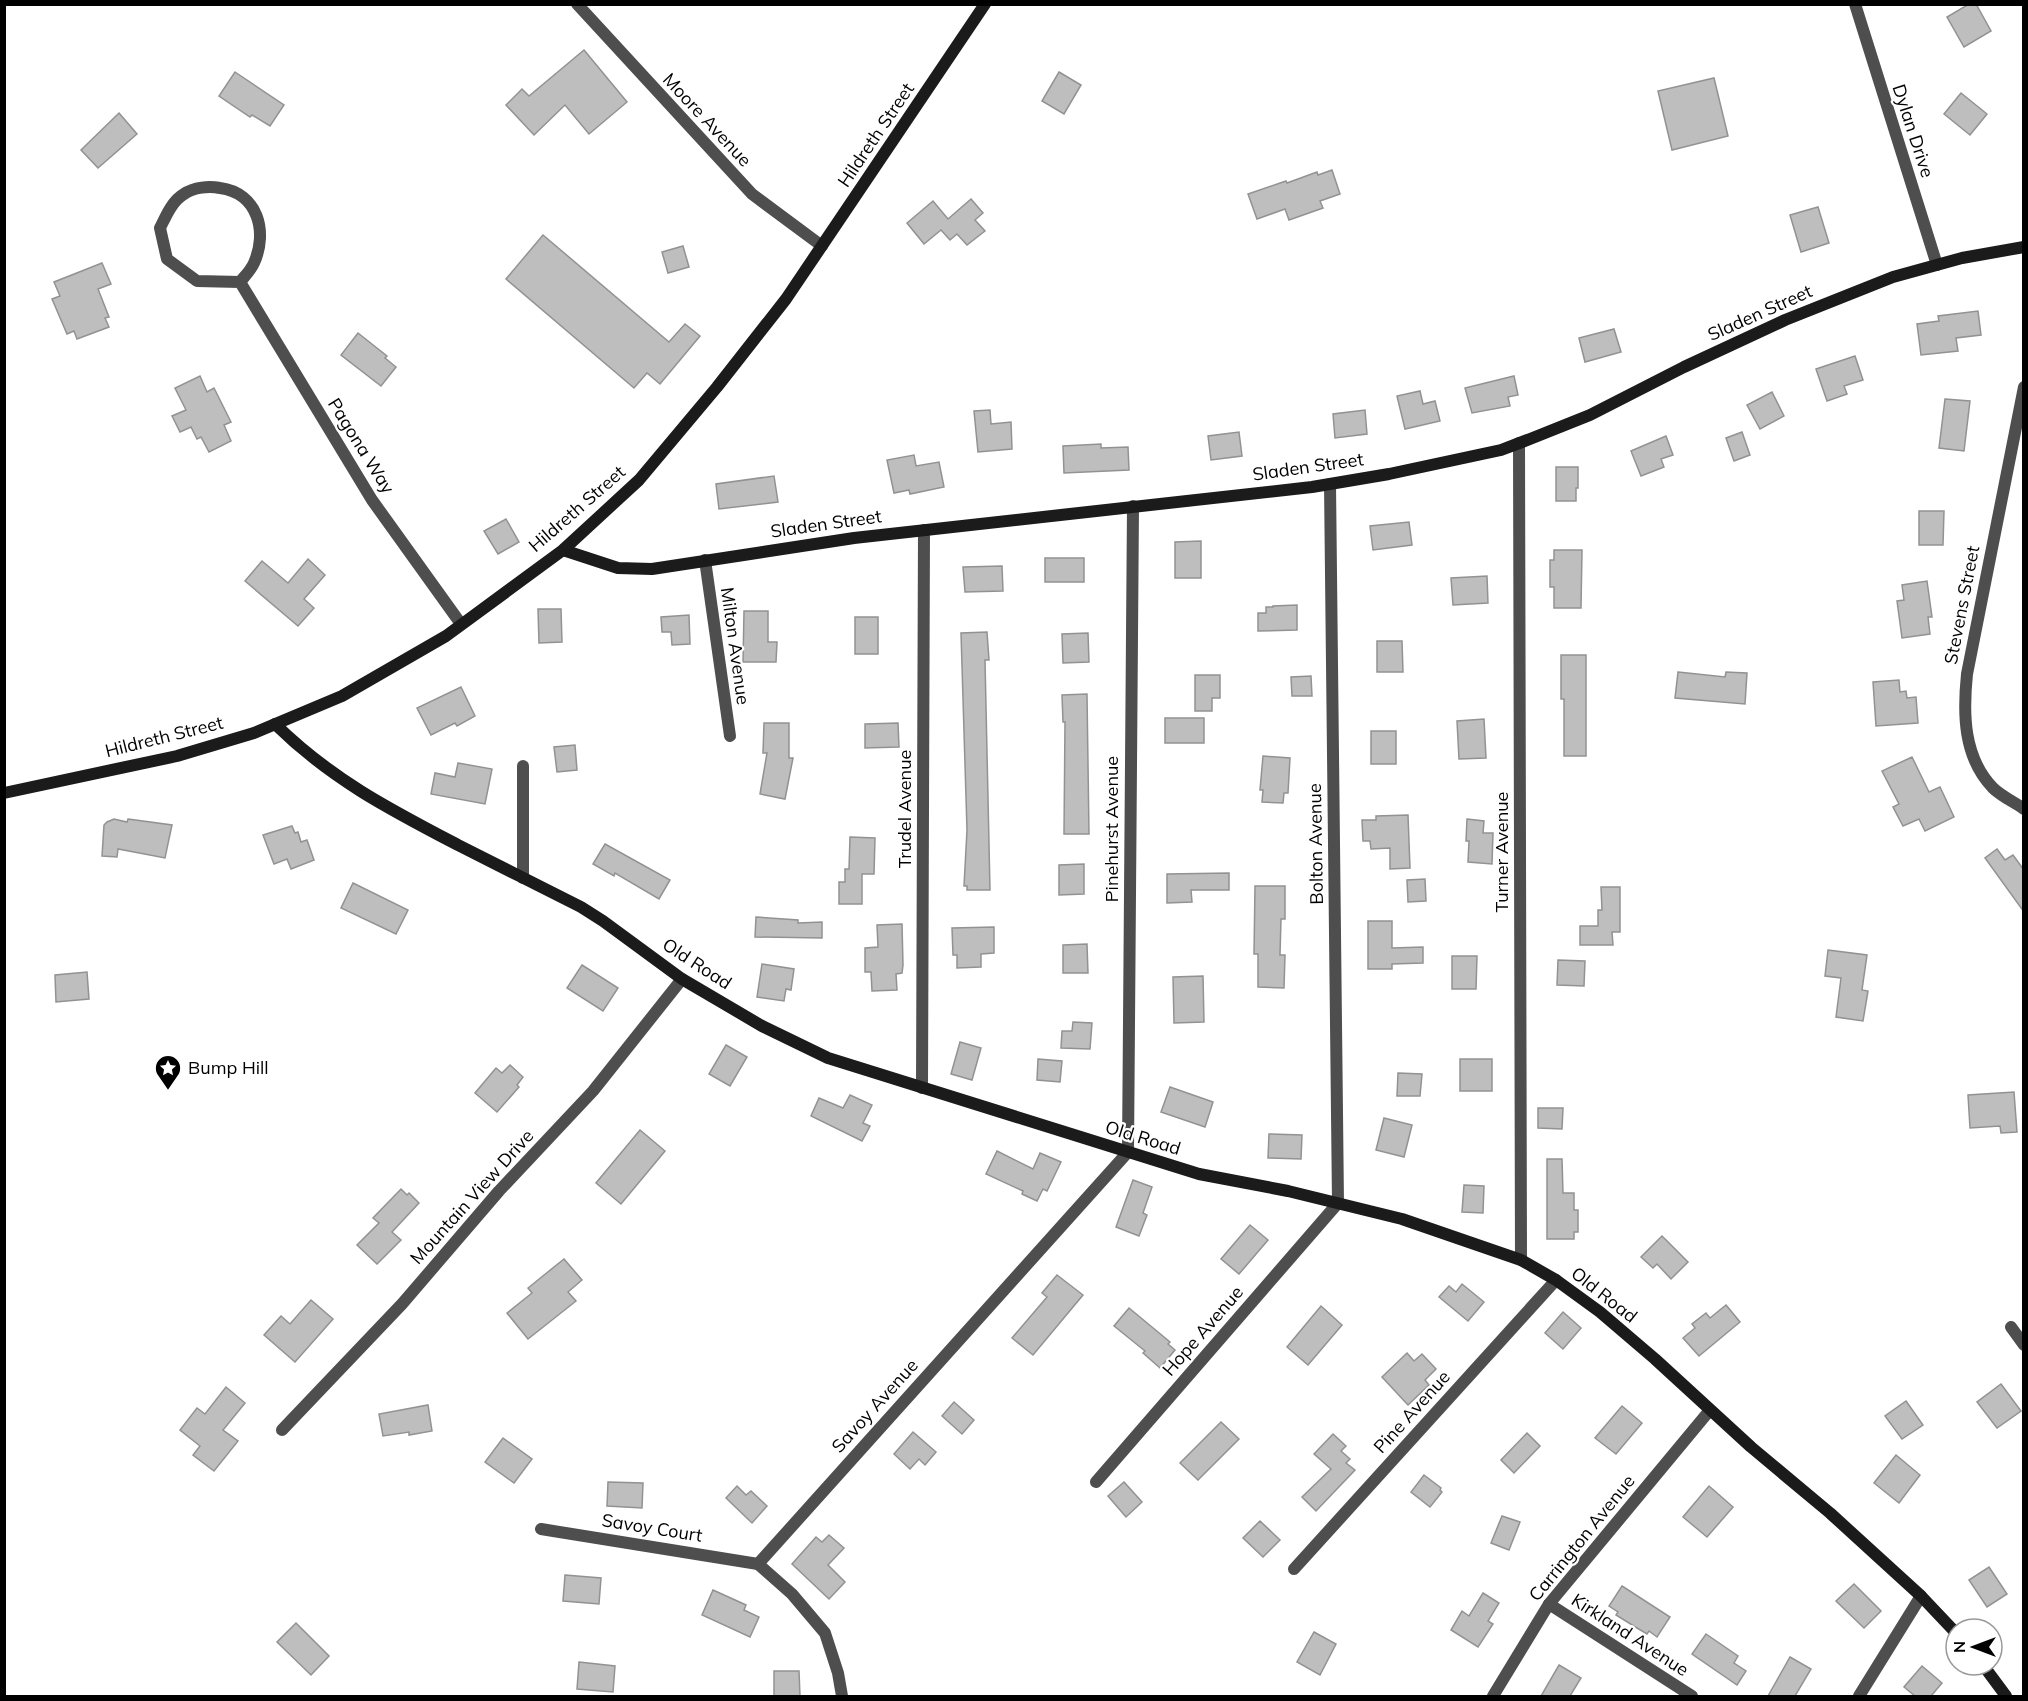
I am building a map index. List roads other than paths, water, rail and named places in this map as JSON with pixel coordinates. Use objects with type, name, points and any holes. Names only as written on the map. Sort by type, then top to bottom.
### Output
[{"type":"street","name":"Moore Avenue","points":[[577,4],[752,194],[822,246]]},
{"type":"street","name":"Hildreth Street","points":[[4,793],[177,756],[254,733],[342,696],[446,636],[563,550],[639,480],[717,387],[786,299],[985,4]]},
{"type":"street","name":"Dylan Drive","points":[[1859,6],[1937,265]]},
{"type":"street","points":[[210,186],[227,189],[250,202],[259,220],[260,241],[254,264],[240,282],[197,281],[167,259],[160,228],[172,205],[184,194],[210,186]]},
{"type":"street","name":"Sladen Street","points":[[563,550],[618,568],[652,569],[854,538],[1330,484],[1400,471],[1501,450],[1519,443],[1590,415],[1684,367],[1785,320],[1893,278],[1962,258],[2024,247]]},
{"type":"street","name":"Pagona Way","points":[[240,282],[372,500],[461,624]]},
{"type":"street","name":"Stevens Street","points":[[2024,387],[1964,699],[1970,750],[1980,772],[1994,790],[2024,809]]},
{"type":"street","name":"Turner Avenue","points":[[1519,443],[1521,1260]]},
{"type":"street","name":"Bolton Avenue","points":[[1330,484],[1338,1203]]},
{"type":"street","name":"Pinehurst Avenue","points":[[1128,1152],[1133,506]]},
{"type":"street","name":"Trudel Avenue","points":[[922,1088],[924,530]]},
{"type":"street","name":"Milton Avenue","points":[[705,560],[730,736]]},
{"type":"street","name":"Old Road","points":[[275,724],[297,746],[353,788],[603,921],[682,979],[762,1026],[828,1058],[1199,1174],[1288,1191],[1402,1219],[1521,1260],[1556,1280],[1600,1312],[1655,1359],[1751,1448],[1830,1513],[1921,1596],[1944,1620]]},
{"type":"street","points":[[523,766],[523,878]]},
{"type":"street","name":"Mountain View Drive","points":[[282,1430],[402,1304],[499,1191],[593,1091],[682,979]]},
{"type":"street","name":"Savoy Avenue","points":[[758,1564],[1128,1152]]},
{"type":"street","name":"Hope Avenue","points":[[1096,1482],[1338,1203]]},
{"type":"street","name":"Pine Avenue","points":[[1294,1569],[1556,1280]]},
{"type":"street","points":[[2012,1327],[2024,1345]]},
{"type":"street","name":"Carrington Avenue","points":[[1493,1696],[1548,1604],[1710,1410]]},
{"type":"street","name":"Savoy Court","points":[[541,1529],[758,1564]]},
{"type":"street","points":[[758,1564],[792,1594],[825,1633],[838,1673],[842,1696]]},
{"type":"street","points":[[1859,1696],[1921,1596]]},
{"type":"street","name":"Kirkland Avenue","points":[[1548,1604],[1692,1696]]},
{"type":"street","points":[[1992,1677],[2006,1696]]},
{"type":"place","name":"Bump Hill","points":[[168,1091]]}]
